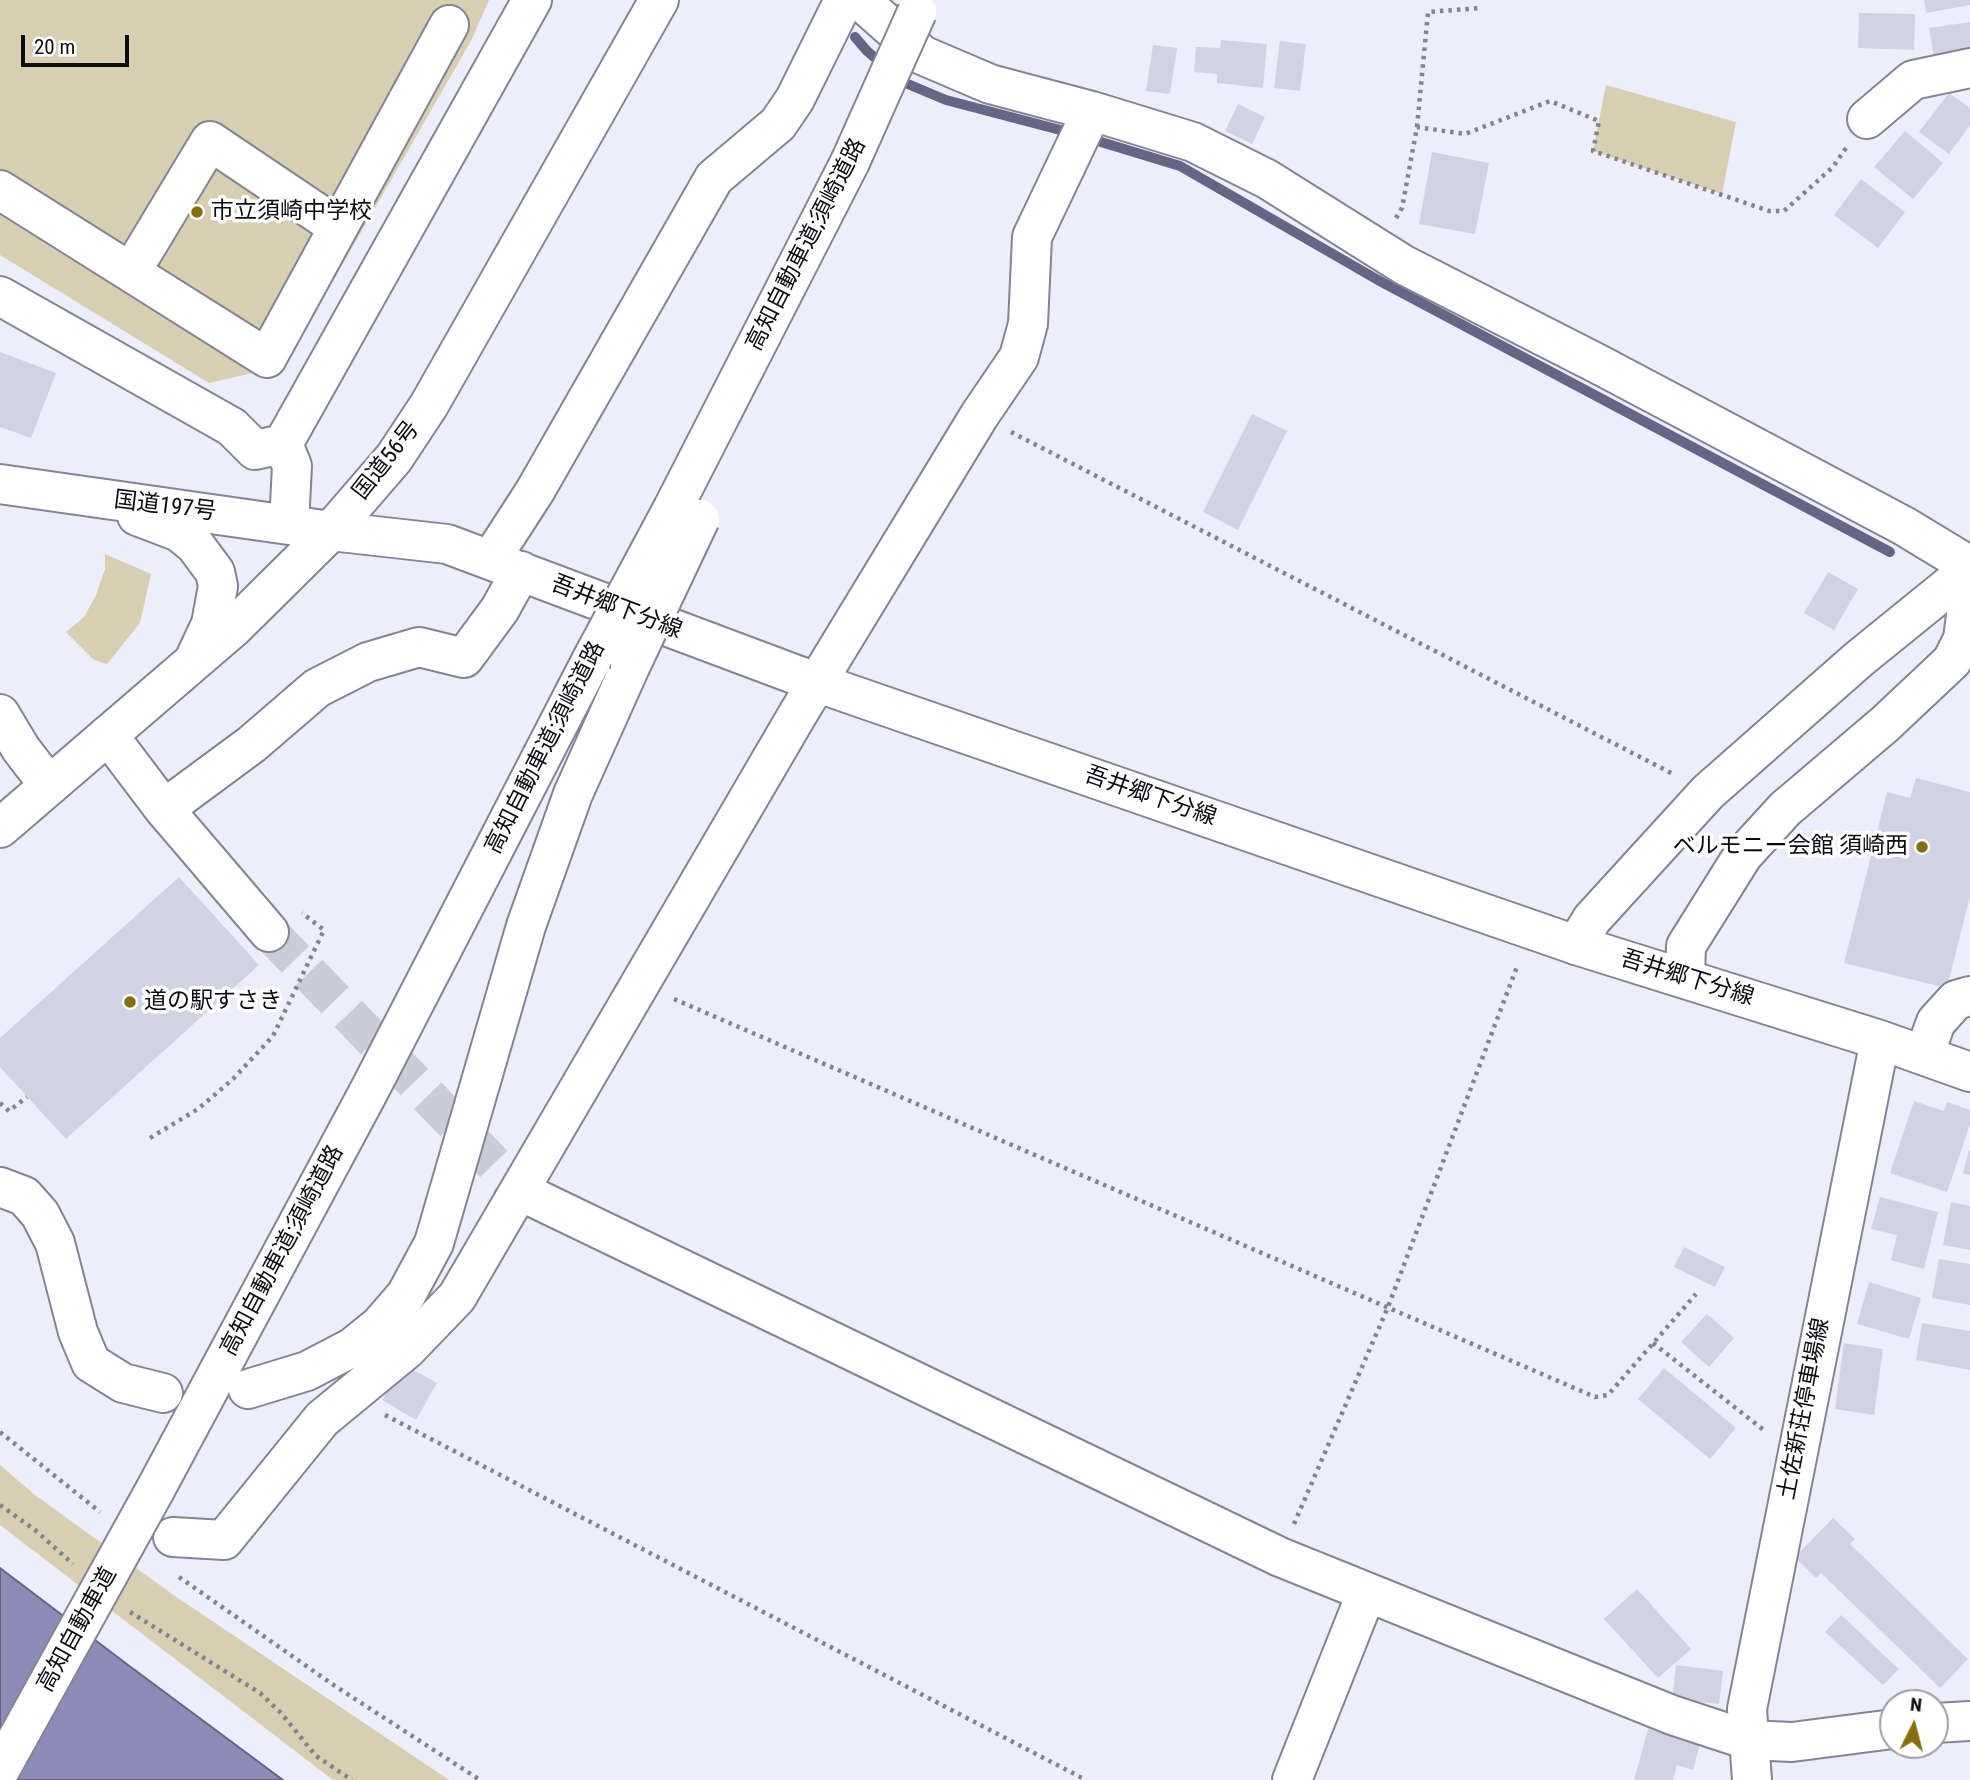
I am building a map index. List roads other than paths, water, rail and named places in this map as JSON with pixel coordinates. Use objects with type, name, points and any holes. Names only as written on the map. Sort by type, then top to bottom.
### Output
[{"type":"main road","points":[[0,296],[232,427],[255,450],[283,444],[532,0]]},
{"type":"main road","points":[[164,810],[252,744],[317,688],[368,662],[419,647],[464,658],[500,609],[506,565],[536,491],[714,178],[778,124],[795,99],[844,0]]},
{"type":"main road","points":[[860,0],[922,55],[990,84],[1093,111],[1193,142],[1267,179],[1377,249],[1904,526],[1970,567],[1859,659],[1708,792],[1592,919],[1576,945]]},
{"type":"main road","name":"国道56号","points":[[0,828],[48,784],[234,627],[331,531],[394,458],[429,405],[656,4]]},
{"type":"main road","name":"高知自動車道;須崎道路","points":[[155,1490],[369,1091],[592,659],[686,513],[805,252],[850,163],[920,6]]},
{"type":"main road","points":[[0,190],[267,358],[449,25]]},
{"type":"main road","points":[[1867,119],[1913,80],[1970,68]]},
{"type":"main road","points":[[174,1555],[224,1540],[322,1419],[407,1349],[457,1297],[818,682],[979,416],[1019,357],[1028,324],[1032,237],[1093,111]]},
{"type":"main road","points":[[131,272],[210,141],[338,227]]},
{"type":"main road","points":[[283,444],[292,466],[289,524]]},
{"type":"main road","name":"国道197号","points":[[0,484],[331,531]]},
{"type":"main road","points":[[50,492],[155,521],[195,545],[215,572],[218,586],[211,624],[194,660]]},
{"type":"main road","points":[[248,1390],[307,1371],[353,1347],[380,1325],[411,1285],[434,1243],[526,926],[573,794],[629,667],[686,513]]},
{"type":"main road","name":"吾井郷下分線","points":[[331,531],[447,544],[818,682],[1576,945],[1685,977],[1970,1072]]},
{"type":"main road","points":[[1685,977],[1685,946],[1743,855],[1785,809],[1885,724],[1952,662],[1963,639],[1970,584]]},
{"type":"main road","points":[[0,714],[21,749],[48,784]]},
{"type":"main road","points":[[108,735],[164,810],[269,932]]},
{"type":"main road","points":[[1924,1055],[1936,1022],[1956,1000],[1970,996]]},
{"type":"main road","name":"土佐新荘停車場線","points":[[1752,1780],[1747,1709],[1795,1455],[1880,1040]]},
{"type":"main road","points":[[0,1187],[24,1196],[40,1214],[55,1243],[78,1332],[91,1363],[123,1383],[163,1393]]},
{"type":"main road","points":[[520,1191],[1280,1557],[1672,1716],[1748,1740],[1792,1742],[1879,1731]]},
{"type":"main road","name":"高知自動車道","points":[[0,1770],[155,1490]]},
{"type":"main road","points":[[1292,1780],[1366,1594]]},
{"type":"main road","points":[[1949,1723],[1970,1721]]},
{"type":"water","points":[[0,1568],[128,1665],[283,1780],[0,1780]]},
{"type":"waterway","points":[[855,37],[903,82],[946,100],[1064,131]]},
{"type":"waterway","points":[[1101,142],[1180,166],[1378,280],[1890,552]]},
{"type":"tunnel","points":[[269,932],[520,1191]]},
{"type":"place","name":"市立須崎中学校","points":[[197,212]]},
{"type":"place","name":"ベルモニー会館 須崎西","points":[[1922,847]]},
{"type":"place","name":"道の駅すさき","points":[[130,1002]]}]
